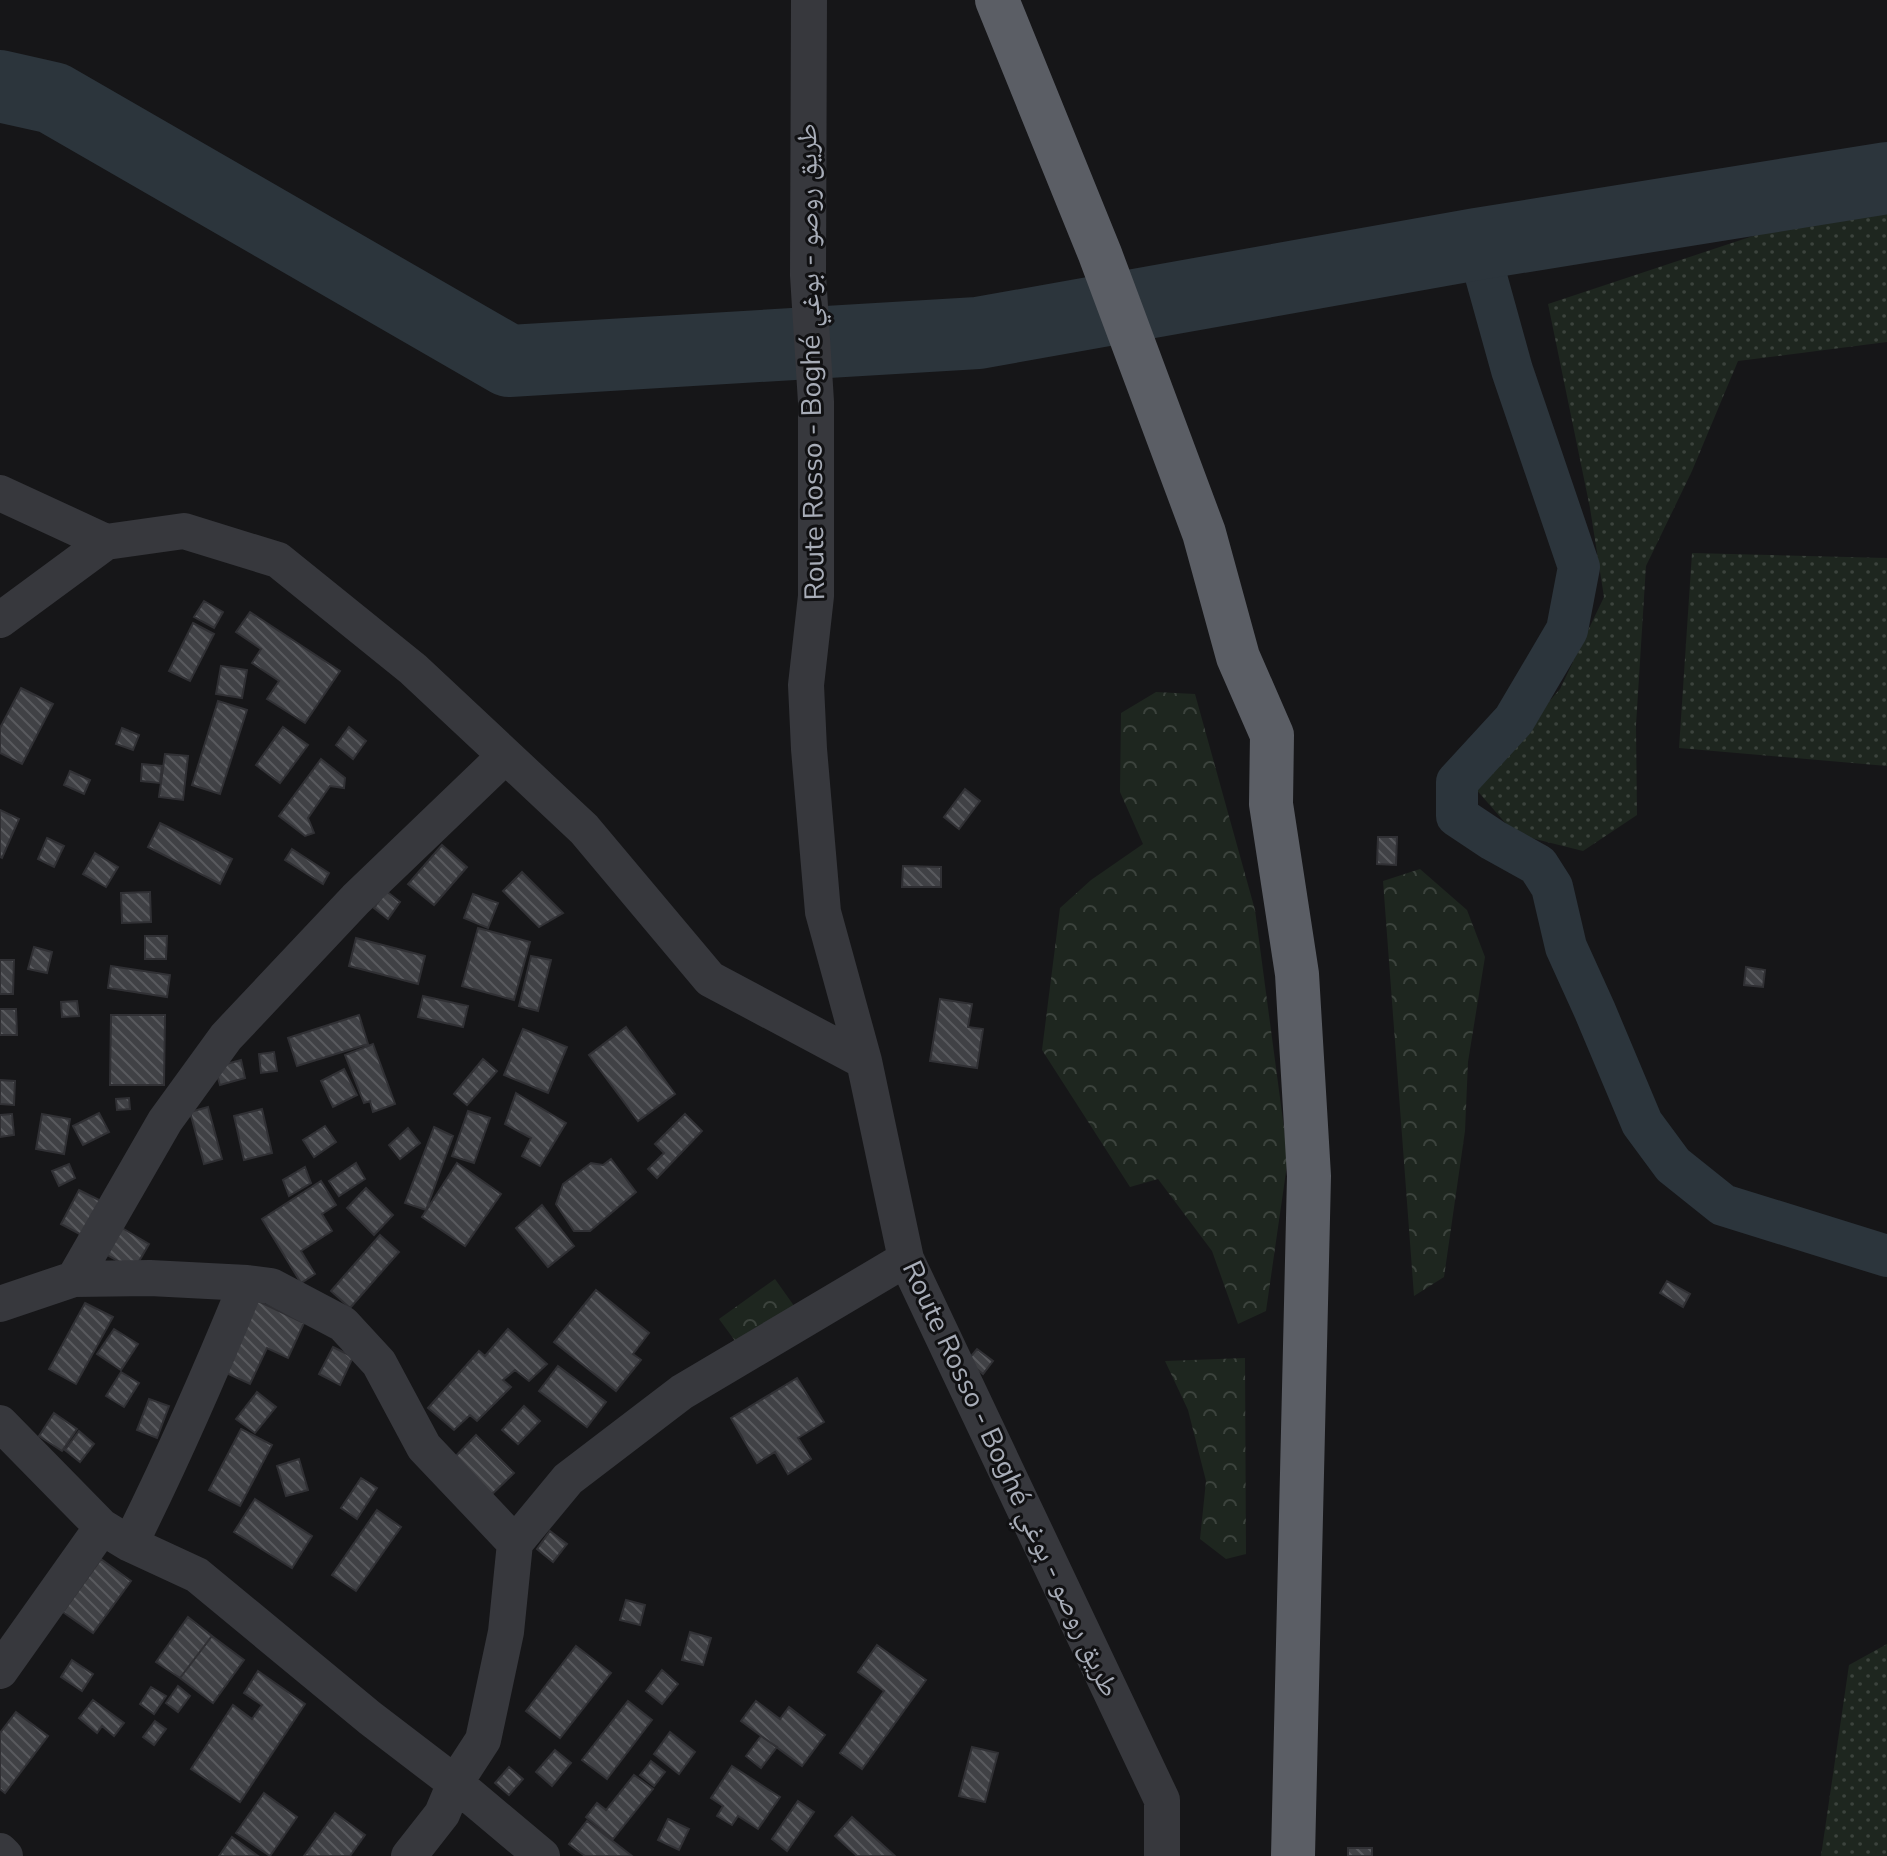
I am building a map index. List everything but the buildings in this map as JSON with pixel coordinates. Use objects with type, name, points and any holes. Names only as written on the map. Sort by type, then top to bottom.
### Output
[{"type":"highway","points":[[997,0],[1100,254],[1204,533],[1238,657],[1272,735],[1271,804],[1297,974],[1309,1176],[1293,1856]]},
{"type":"street","name":"Route Rosso - Boghé طريق روصو - بوغي","points":[[809,0],[808,275],[816,402],[816,596],[806,685],[823,912],[864,1061],[906,1259],[1162,1800],[1162,1856]]},
{"type":"street","points":[[0,493],[106,542]]},
{"type":"street","points":[[0,620],[106,542],[184,531],[278,560],[413,669],[584,829],[710,979],[864,1061]]},
{"type":"street","points":[[74,1279],[165,1121],[226,1037],[356,899],[505,756]]},
{"type":"street","points":[[409,1856],[442,1814],[455,1783],[483,1740],[506,1632],[515,1543],[568,1479],[682,1392],[906,1259]]},
{"type":"street","points":[[0,1304],[74,1279],[150,1278],[271,1286],[343,1324],[379,1363],[424,1447],[515,1543]]},
{"type":"street","points":[[0,1671],[116,1536],[169,1467],[247,1283]]},
{"type":"street","points":[[0,1423],[116,1536],[197,1575],[542,1856]]},
{"type":"street","points":[[0,1851],[5,1856]]},
{"type":"green space","points":[[1887,214],[1887,342],[1738,361],[1692,471],[1646,566],[1636,725],[1637,815],[1583,851],[1515,834],[1474,787],[1560,689],[1604,597],[1590,508],[1548,304],[1813,216]]},
{"type":"green space","points":[[1692,553],[1887,558],[1887,766],[1679,748]]},
{"type":"green space","points":[[1156,692],[1195,694],[1255,910],[1288,1158],[1266,1311],[1238,1324],[1212,1251],[1158,1179],[1130,1187],[1042,1050],[1060,908],[1091,880],[1143,844],[1120,792],[1121,713]]},
{"type":"green space","points":[[1420,869],[1467,910],[1485,957],[1468,1062],[1465,1131],[1444,1277],[1414,1296],[1383,881]]},
{"type":"green space","points":[[775,1279],[797,1310],[741,1349],[719,1319]]},
{"type":"green space","points":[[1245,1358],[1246,1554],[1226,1559],[1200,1539],[1206,1481],[1188,1410],[1165,1361]]},
{"type":"green space","points":[[1887,1644],[1887,1856],[1821,1856],[1849,1665]]},
{"type":"waterway","points":[[0,86],[53,98],[509,361],[978,333],[1477,244],[1887,178]]},
{"type":"waterway","points":[[1477,244],[1512,370],[1579,567],[1567,630],[1514,720],[1457,782],[1457,816],[1538,865],[1552,887],[1566,947],[1642,1123],[1673,1165],[1723,1205],[1887,1256]]}]
